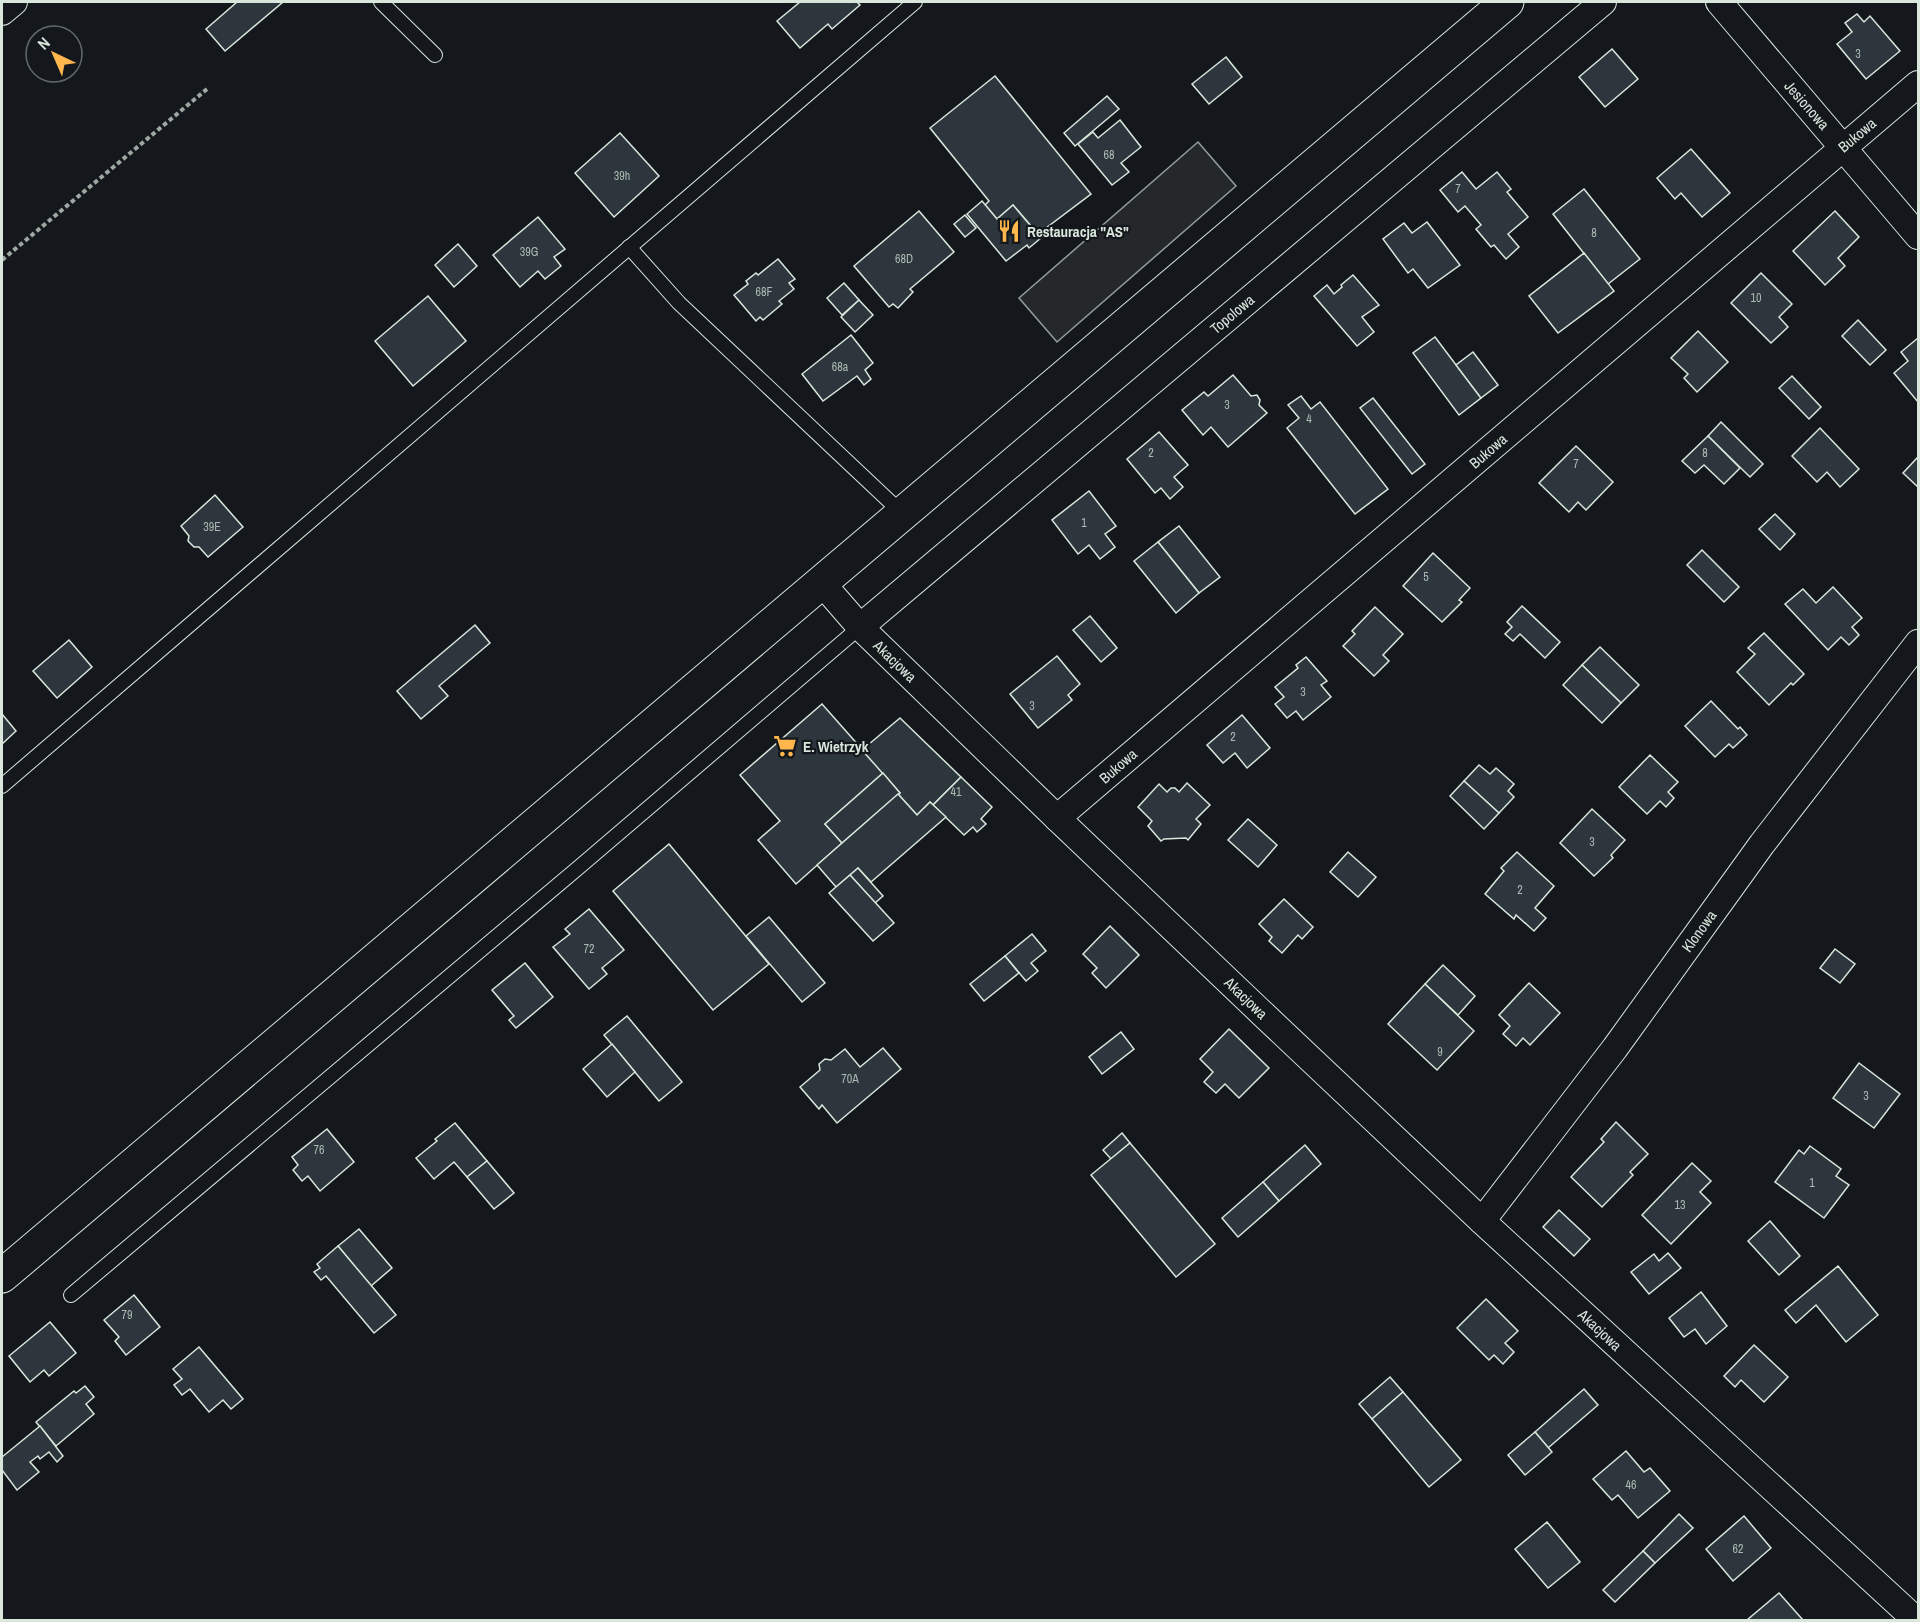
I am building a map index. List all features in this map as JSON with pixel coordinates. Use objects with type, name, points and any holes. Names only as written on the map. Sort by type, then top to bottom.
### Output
[{"type":"main road","points":[[2,1276],[1507,2]]},
{"type":"street","points":[[2,12],[14,2]]},
{"type":"street","name":"Topolowa","points":[[860,627],[1603,2]]},
{"type":"street","name":"Jesionowa","points":[[1719,2],[1918,236]]},
{"type":"street","name":"Bukowa","points":[[1057,818],[1918,84]]},
{"type":"street","name":"Akacjowa","points":[[821,582],[860,627],[1057,818],[1482,1221],[1916,1620]]},
{"type":"street","name":"Klonowa","points":[[1482,1221],[1615,1048],[1762,844],[1914,657]]},
{"type":"lane","points":[[381,2],[435,55]]},
{"type":"lane","points":[[2,786],[915,2]]},
{"type":"lane","points":[[629,247],[679,303],[903,514]]},
{"type":"lane","points":[[71,1294],[578,868],[860,627]]},
{"type":"path","points":[[2,260],[207,89]]},
{"type":"shaded area","points":[[1198,142],[1236,186],[1057,342],[1019,298]]},
{"type":"building","points":[[237,2],[283,2],[225,51],[206,29]]},
{"type":"building","points":[[800,2],[857,2],[860,5],[832,29],[828,24],[800,48],[777,21]]},
{"type":"building","points":[[1857,14],[1864,22],[1870,16],[1900,51],[1866,79],[1837,44],[1852,32],[1845,23]]},
{"type":"building","points":[[1612,49],[1638,79],[1605,107],[1579,77]]},
{"type":"building","points":[[1226,57],[1242,77],[1209,104],[1192,84]]},
{"type":"building","points":[[995,76],[1091,194],[1038,234],[1013,205],[997,219],[985,205],[989,201],[930,128]]},
{"type":"building","points":[[1107,96],[1119,109],[1075,146],[1064,133]]},
{"type":"building","points":[[1120,120],[1141,147],[1121,163],[1129,172],[1112,185],[1078,144],[1093,132],[1098,138]]},
{"type":"building","points":[[620,133],[659,176],[614,217],[575,173]]},
{"type":"building","points":[[1691,149],[1730,193],[1702,217],[1681,193],[1675,199],[1657,178]]},
{"type":"building","points":[[1462,172],[1476,189],[1497,172],[1511,189],[1507,192],[1528,217],[1508,234],[1519,247],[1506,259],[1494,245],[1491,247],[1476,229],[1481,225],[1465,206],[1458,212],[1440,190]]},
{"type":"building","points":[[1584,189],[1640,259],[1608,284],[1553,214]]},
{"type":"building","name":"Restauracja \"AS\"","points":[[982,201],[997,219],[1013,205],[1041,238],[1029,248],[1027,245],[1006,261],[967,214]]},
{"type":"building","points":[[919,211],[954,252],[910,289],[913,292],[898,308],[893,304],[889,307],[854,266]]},
{"type":"building","points":[[1835,211],[1859,237],[1838,258],[1845,266],[1825,285],[1793,251]]},
{"type":"building","points":[[965,215],[976,228],[965,237],[954,224]]},
{"type":"building","points":[[538,217],[565,249],[554,257],[561,266],[545,279],[538,271],[520,287],[493,255]]},
{"type":"building","points":[[1427,222],[1460,265],[1428,288],[1413,269],[1408,273],[1383,239],[1404,223],[1412,233]]},
{"type":"building","points":[[458,244],[477,266],[454,287],[435,265]]},
{"type":"building","points":[[1584,253],[1614,291],[1558,333],[1529,296]]},
{"type":"building","points":[[778,259],[795,279],[789,283],[794,289],[779,301],[782,304],[763,320],[760,317],[756,321],[734,295],[748,284],[746,281],[756,273],[758,275]]},
{"type":"building","points":[[1761,273],[1792,304],[1779,317],[1788,327],[1771,343],[1731,303]]},
{"type":"building","points":[[1353,275],[1379,305],[1362,317],[1374,332],[1357,346],[1314,296],[1327,285],[1334,294]]},
{"type":"building","points":[[844,283],[859,300],[842,315],[827,298]]},
{"type":"building","points":[[428,296],[466,341],[413,386],[375,341]]},
{"type":"building","points":[[859,300],[873,315],[855,332],[841,317]]},
{"type":"building","points":[[1858,320],[1886,350],[1870,365],[1842,336]]},
{"type":"building","points":[[1698,331],[1728,362],[1697,392],[1684,378],[1688,374],[1671,358]]},
{"type":"building","points":[[851,335],[873,363],[865,370],[871,379],[864,385],[857,376],[823,401],[802,374]]},
{"type":"building","points":[[1435,337],[1481,398],[1459,415],[1413,353]]},
{"type":"building","points":[[1918,338],[1918,402],[1894,373],[1908,361],[1901,352]]},
{"type":"building","points":[[1473,352],[1498,385],[1481,398],[1456,365]]},
{"type":"building","points":[[1233,375],[1251,396],[1257,395],[1260,400],[1259,405],[1267,413],[1228,447],[1211,427],[1203,435],[1182,410],[1204,392],[1208,396]]},
{"type":"building","points":[[1792,376],[1821,407],[1809,419],[1779,388]]},
{"type":"building","points":[[1301,396],[1311,409],[1320,402],[1388,489],[1355,514],[1287,428],[1299,418],[1288,405]]},
{"type":"building","points":[[1373,398],[1425,464],[1412,474],[1360,408]]},
{"type":"building","points":[[1721,422],[1763,464],[1750,477],[1708,436]]},
{"type":"building","points":[[1820,428],[1859,469],[1840,487],[1827,472],[1817,482],[1792,456]]},
{"type":"building","points":[[1159,432],[1188,465],[1174,477],[1183,487],[1170,499],[1161,488],[1155,493],[1127,459]]},
{"type":"building","points":[[1708,436],[1740,468],[1724,484],[1704,465],[1695,473],[1682,461]]},
{"type":"building","points":[[1576,446],[1613,482],[1586,510],[1578,502],[1569,512],[1539,483]]},
{"type":"building","points":[[1918,457],[1918,487],[1903,473]]},
{"type":"building","points":[[1089,491],[1116,526],[1105,534],[1115,547],[1100,559],[1089,545],[1078,554],[1052,520]]},
{"type":"building","points":[[215,495],[243,527],[208,557],[199,547],[194,547],[188,541],[189,536],[181,526]]},
{"type":"building","points":[[1775,514],[1795,534],[1780,550],[1759,529]]},
{"type":"building","points":[[1179,526],[1220,577],[1199,593],[1158,542]]},
{"type":"building","points":[[1158,542],[1199,593],[1176,613],[1134,561]]},
{"type":"building","points":[[1702,550],[1739,587],[1724,602],[1687,565]]},
{"type":"building","points":[[1433,553],[1470,588],[1459,600],[1462,602],[1442,622],[1403,586]]},
{"type":"building","points":[[1833,587],[1862,618],[1852,627],[1859,635],[1849,645],[1841,637],[1828,650],[1785,604],[1803,589],[1816,603]]},
{"type":"building","points":[[1522,606],[1560,642],[1545,658],[1520,634],[1513,641],[1505,634],[1512,627],[1507,622]]},
{"type":"building","points":[[1375,607],[1403,634],[1383,655],[1389,661],[1374,676],[1343,646],[1355,634],[1352,631]]},
{"type":"building","points":[[1090,616],[1117,648],[1101,662],[1073,630]]},
{"type":"building","points":[[475,625],[490,643],[439,686],[448,696],[421,719],[397,691]]},
{"type":"building","points":[[1764,633],[1804,674],[1793,685],[1791,683],[1769,705],[1737,672],[1755,654],[1748,648]]},
{"type":"building","points":[[69,640],[92,667],[57,698],[33,671]]},
{"type":"building","points":[[1600,647],[1639,685],[1621,703],[1582,665]]},
{"type":"building","points":[[1057,656],[1080,684],[1068,695],[1072,700],[1038,728],[1010,694]]},
{"type":"building","points":[[1306,657],[1327,681],[1321,685],[1331,697],[1303,720],[1296,711],[1287,718],[1275,704],[1284,697],[1275,687],[1298,668],[1296,665]]},
{"type":"building","points":[[1582,665],[1621,703],[1602,723],[1563,685]]},
{"type":"building","points":[[1711,701],[1738,729],[1740,727],[1747,735],[1733,748],[1729,744],[1715,757],[1685,726]]},
{"type":"building","points":[[822,704],[883,773],[825,824],[842,843],[796,884],[758,840],[780,821],[740,775]]},
{"type":"building","points":[[2,714],[16,731],[2,744]]},
{"type":"building","points":[[1242,715],[1270,748],[1247,768],[1235,753],[1223,763],[1207,745]]},
{"type":"building","points":[[900,718],[961,777],[933,805],[930,802],[917,815],[862,750]]},
{"type":"building","points":[[1650,755],[1678,782],[1668,792],[1674,798],[1666,807],[1660,801],[1647,814],[1619,787]]},
{"type":"building","points":[[1479,765],[1490,774],[1496,768],[1514,784],[1508,791],[1514,797],[1499,813],[1464,781]]},
{"type":"building","points":[[883,773],[900,793],[842,843],[825,824]]},
{"type":"building","points":[[961,777],[992,807],[981,819],[986,824],[977,832],[973,827],[964,835],[933,805]]},
{"type":"building","points":[[1464,781],[1499,813],[1484,829],[1450,796]]},
{"type":"building","points":[[1187,783],[1210,805],[1196,819],[1201,824],[1188,840],[1186,838],[1161,841],[1148,826],[1152,821],[1138,807],[1159,784],[1167,792],[1175,788],[1179,792]]},
{"type":"building","points":[[898,794],[917,815],[930,802],[946,817],[871,882],[858,868],[836,887],[817,865]]},
{"type":"building","points":[[1592,809],[1625,840],[1611,855],[1613,858],[1594,876],[1560,843]]},
{"type":"building","points":[[1248,819],[1277,845],[1258,867],[1228,840]]},
{"type":"building","points":[[669,844],[769,964],[713,1010],[613,891]]},
{"type":"building","points":[[1348,852],[1376,877],[1358,897],[1330,872]]},
{"type":"building","points":[[1517,852],[1554,886],[1535,908],[1546,918],[1534,931],[1516,915],[1514,919],[1485,894],[1504,871],[1501,868]]},
{"type":"building","points":[[858,868],[883,896],[875,903],[850,875]]},
{"type":"building","points":[[850,875],[894,923],[873,941],[829,893]]},
{"type":"building","points":[[1284,899],[1313,927],[1302,939],[1298,935],[1282,953],[1269,941],[1272,937],[1259,924]]},
{"type":"building","points":[[589,909],[624,950],[602,968],[607,974],[589,989],[553,947],[570,934],[565,929]]},
{"type":"building","points":[[769,917],[825,983],[802,1002],[746,936]]},
{"type":"building","points":[[1110,926],[1139,955],[1106,988],[1092,973],[1097,968],[1083,954]]},
{"type":"building","points":[[1032,934],[1046,951],[1031,963],[1038,971],[1026,981],[1005,956]]},
{"type":"building","points":[[1835,949],[1855,964],[1840,983],[1820,968]]},
{"type":"building","points":[[1005,956],[1019,973],[984,1001],[970,984]]},
{"type":"building","points":[[525,963],[553,997],[516,1028],[509,1020],[514,1016],[492,990]]},
{"type":"building","points":[[1443,965],[1475,996],[1458,1015],[1425,984]]},
{"type":"building","points":[[1529,983],[1560,1013],[1530,1045],[1523,1038],[1516,1046],[1503,1034],[1510,1026],[1499,1015]]},
{"type":"building","points":[[1425,984],[1474,1031],[1437,1070],[1388,1024]]},
{"type":"building","points":[[627,1016],[682,1082],[659,1101],[604,1035]]},
{"type":"building","points":[[1229,1029],[1269,1068],[1239,1098],[1225,1084],[1216,1093],[1204,1082],[1213,1072],[1200,1059]]},
{"type":"building","points":[[1121,1032],[1134,1049],[1102,1074],[1089,1057]]},
{"type":"building","points":[[612,1044],[635,1072],[607,1097],[583,1069]]},
{"type":"building","points":[[883,1048],[901,1069],[837,1123],[822,1105],[819,1109],[800,1087],[820,1070],[819,1064],[825,1059],[831,1060],[845,1049],[860,1067]]},
{"type":"building","points":[[1859,1063],[1900,1094],[1874,1128],[1833,1098]]},
{"type":"building","points":[[1616,1122],[1648,1154],[1630,1172],[1633,1175],[1602,1207],[1571,1177],[1604,1142],[1601,1139]]},
{"type":"building","points":[[455,1123],[487,1161],[467,1177],[454,1162],[434,1179],[416,1158]]},
{"type":"building","points":[[327,1129],[354,1162],[320,1191],[308,1176],[302,1181],[293,1170],[298,1165],[292,1157]]},
{"type":"building","points":[[1122,1133],[1130,1143],[1111,1159],[1103,1150]]},
{"type":"building","points":[[1130,1143],[1215,1244],[1176,1277],[1091,1175]]},
{"type":"building","points":[[1305,1145],[1321,1164],[1279,1201],[1263,1182]]},
{"type":"building","points":[[1810,1146],[1841,1169],[1836,1176],[1849,1185],[1824,1218],[1775,1182],[1799,1150],[1804,1154]]},
{"type":"building","points":[[487,1161],[514,1193],[494,1209],[467,1177]]},
{"type":"building","points":[[1692,1163],[1711,1181],[1700,1192],[1711,1203],[1671,1244],[1642,1215]]},
{"type":"building","points":[[1263,1182],[1279,1201],[1238,1237],[1222,1218]]},
{"type":"building","points":[[1559,1210],[1590,1239],[1574,1256],[1543,1227]]},
{"type":"building","points":[[1770,1221],[1800,1256],[1779,1275],[1748,1241]]},
{"type":"building","points":[[359,1229],[392,1268],[371,1286],[338,1246]]},
{"type":"building","points":[[338,1246],[396,1315],[374,1333],[326,1276],[321,1280],[314,1272],[320,1268],[317,1264]]},
{"type":"building","points":[[1668,1253],[1681,1268],[1649,1294],[1631,1272],[1654,1254],[1659,1261]]},
{"type":"building","points":[[1838,1266],[1878,1315],[1846,1342],[1816,1305],[1796,1323],[1785,1310]]},
{"type":"building","points":[[1701,1292],[1727,1326],[1706,1344],[1695,1329],[1684,1337],[1669,1318]]},
{"type":"building","points":[[134,1295],[160,1327],[126,1355],[115,1341],[119,1337],[104,1320]]},
{"type":"building","points":[[1486,1299],[1518,1331],[1505,1343],[1514,1352],[1503,1364],[1494,1355],[1489,1360],[1457,1328]]},
{"type":"building","points":[[50,1322],[76,1353],[49,1376],[44,1370],[30,1382],[9,1356]]},
{"type":"building","points":[[1754,1345],[1788,1377],[1764,1402],[1741,1380],[1735,1387],[1724,1376]]},
{"type":"building","points":[[199,1347],[243,1399],[231,1409],[223,1400],[209,1412],[190,1389],[182,1395],[174,1385],[182,1379],[173,1369]]},
{"type":"building","points":[[1390,1377],[1403,1392],[1372,1419],[1359,1404]]},
{"type":"building","points":[[85,1386],[94,1397],[86,1404],[94,1414],[56,1446],[36,1422],[74,1391],[76,1393]]},
{"type":"building","points":[[1584,1389],[1598,1405],[1548,1448],[1535,1432]]},
{"type":"building","points":[[1403,1392],[1461,1460],[1429,1487],[1372,1419]]},
{"type":"building","points":[[40,1426],[63,1456],[57,1462],[49,1452],[40,1459],[38,1456],[30,1462],[39,1472],[17,1490],[2,1470],[2,1457]]},
{"type":"building","points":[[1535,1432],[1552,1452],[1525,1475],[1508,1455]]},
{"type":"building","points":[[1626,1451],[1644,1472],[1650,1468],[1670,1491],[1638,1518],[1618,1495],[1612,1500],[1593,1479]]},
{"type":"building","points":[[1679,1514],[1693,1528],[1655,1563],[1643,1551]]},
{"type":"building","points":[[1744,1516],[1771,1548],[1733,1581],[1706,1549]]},
{"type":"building","points":[[1547,1522],[1580,1562],[1548,1588],[1515,1549]]},
{"type":"building","points":[[1643,1551],[1655,1563],[1615,1602],[1603,1590]]},
{"type":"building","points":[[1779,1593],[1803,1620],[1747,1620]]},
{"type":"place","name":"Restauracja \"AS\"","points":[[1009,231]]},
{"type":"place","name":"E. Wietrzyk","points":[[785,746]]}]
